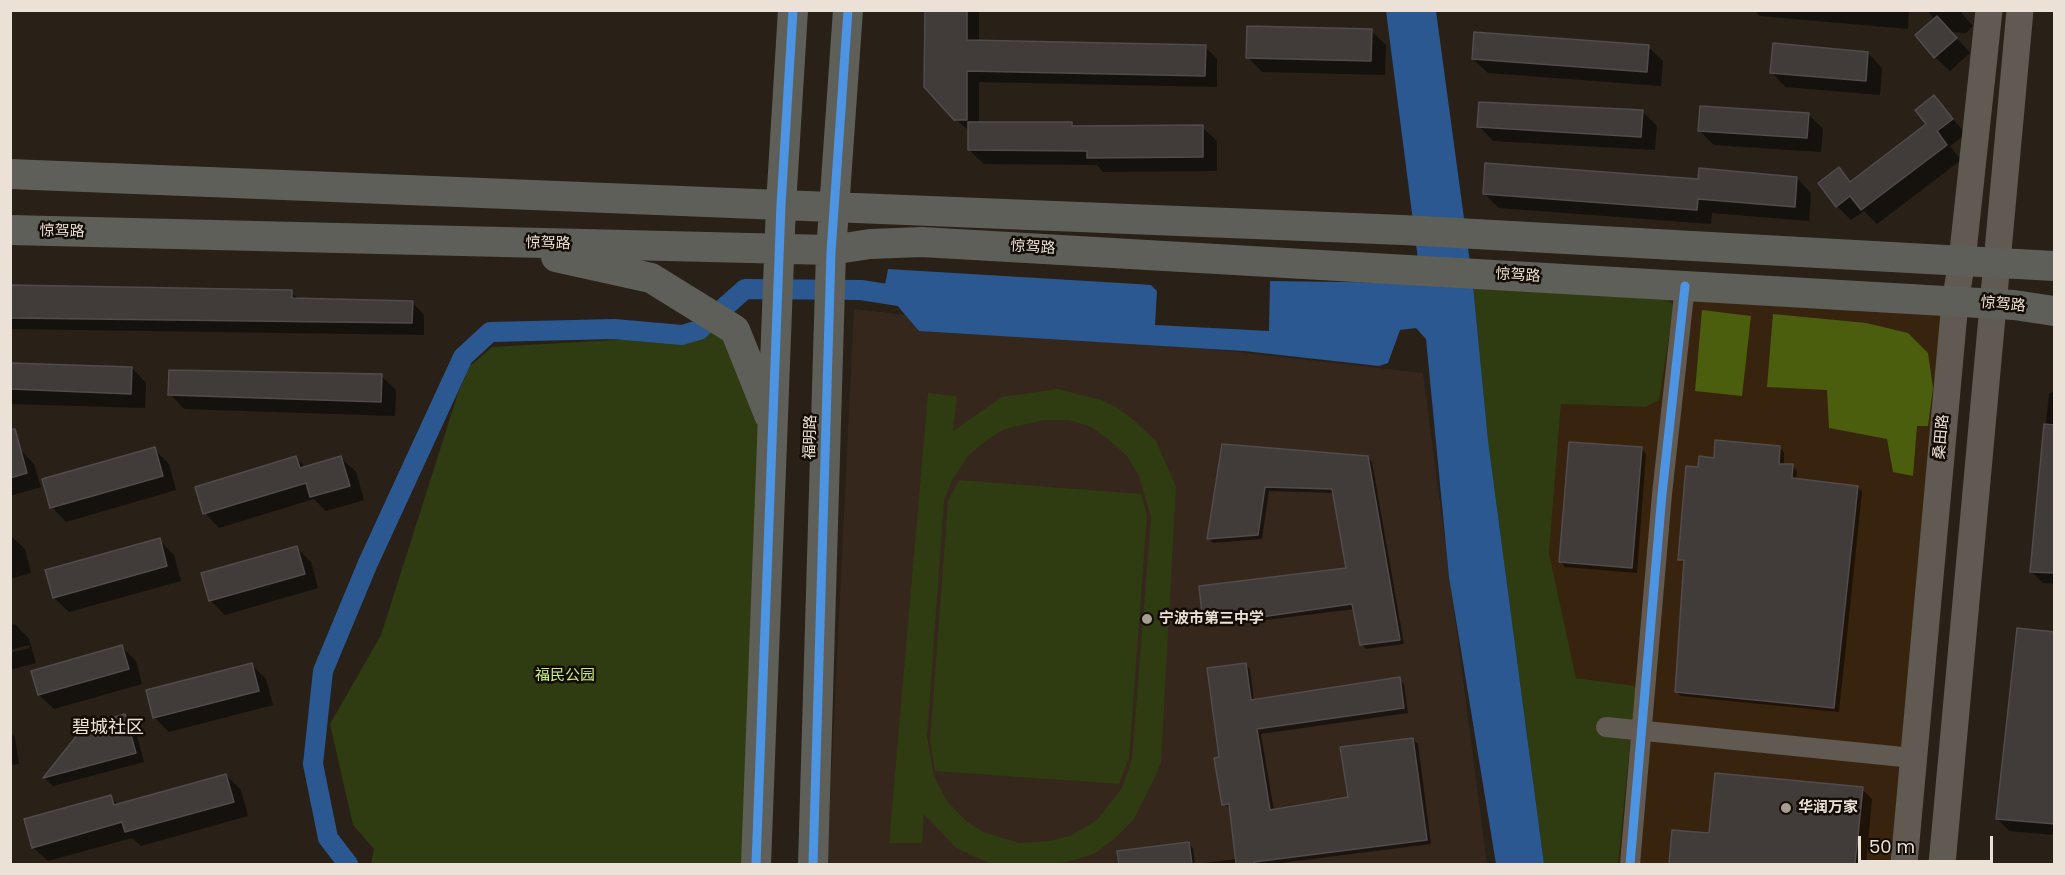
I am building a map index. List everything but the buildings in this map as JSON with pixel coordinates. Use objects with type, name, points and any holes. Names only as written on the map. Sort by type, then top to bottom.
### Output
[{"type":"main road","points":[[756,864],[781,205],[793,10]]},
{"type":"main road","name":"福明路","points":[[813,864],[831,251],[848,10]]},
{"type":"main road","name":"桑田路","points":[[1904,864],[1955,302],[1962,261],[1989,10]]},
{"type":"main road","points":[[1942,864],[2020,10]]},
{"type":"main road","points":[[10,174],[1403,231],[2055,266]]},
{"type":"main road","name":"惊驾路","points":[[10,230],[831,251],[870,244],[922,242],[1992,304],[2055,311]]},
{"type":"main road","points":[[489,242],[651,278],[725,323],[735,330],[773,426]]},
{"type":"street","points":[[1630,864],[1662,494],[1685,286]]},
{"type":"street","points":[[1606,727],[1913,758]]},
{"type":"shaded area","points":[[1653,290],[1947,312],[1895,864],[1618,864],[1636,686],[1576,678],[1549,553],[1561,404],[1645,407]]},
{"type":"shaded area","name":"宁波市第三中学","points":[[854,309],[1423,373],[1487,864],[827,864]]},
{"type":"green space","points":[[1473,285],[1653,290],[1674,305],[1659,400],[1645,407],[1561,404],[1549,553],[1576,678],[1636,686],[1618,864],[1544,864],[1488,440]]},
{"type":"green space","points":[[1702,310],[1751,316],[1742,396],[1695,391]]},
{"type":"green space","points":[[1773,314],[1866,323],[1908,333],[1928,353],[1933,388],[1928,426],[1917,426],[1913,476],[1893,472],[1887,439],[1829,428],[1827,390],[1767,387]]},
{"type":"green space","name":"福民公园","points":[[721,324],[770,426],[741,864],[371,864],[374,849],[353,825],[330,724],[381,635],[458,393],[470,366],[492,347],[649,338],[688,344]]},
{"type":"green space","points":[[1058,389],[1101,400],[1118,408],[1156,441],[1176,487],[1161,762],[1134,819],[1114,839],[1094,854],[1054,864],[991,864],[956,848],[924,814],[922,843],[889,843],[928,393],[957,396],[953,431],[1002,397]],"holes":[[[1044,420],[1068,420],[1091,427],[1127,456],[1139,476],[1151,517],[1132,759],[1122,788],[1097,820],[1070,836],[1050,841],[1019,843],[983,832],[966,821],[947,801],[934,776],[927,737],[944,501],[952,480],[969,455],[988,439],[1005,429]]]},
{"type":"green space","points":[[959,480],[1141,494],[1147,515],[1129,758],[1119,784],[935,771],[930,741],[948,501]]},
{"type":"water","points":[[1386,11],[1436,11],[1473,285],[1488,440],[1544,864],[1496,864],[1449,577],[1426,339],[1416,328],[1400,330],[1388,363],[1379,366],[1244,351],[919,331],[884,290],[888,269],[1151,285],[1157,291],[1155,325],[1269,331],[1270,281],[1421,283]]},
{"type":"waterway","points":[[348,864],[328,838],[313,764],[323,671],[368,563],[463,357],[490,332],[614,329],[682,335],[699,330],[745,289],[861,290],[912,298]]},
{"type":"cycle path","points":[[756,864],[781,205],[793,10]]},
{"type":"cycle path","points":[[813,864],[831,252],[848,10]]},
{"type":"cycle path","points":[[1630,864],[1662,494],[1685,286]]},
{"type":"place","name":"宁波市第三中学","points":[[1147,619]]},
{"type":"place","name":"华润万家","points":[[1786,808]]},
{"type":"district","name":"碧城社区","points":[[108,728]]}]
